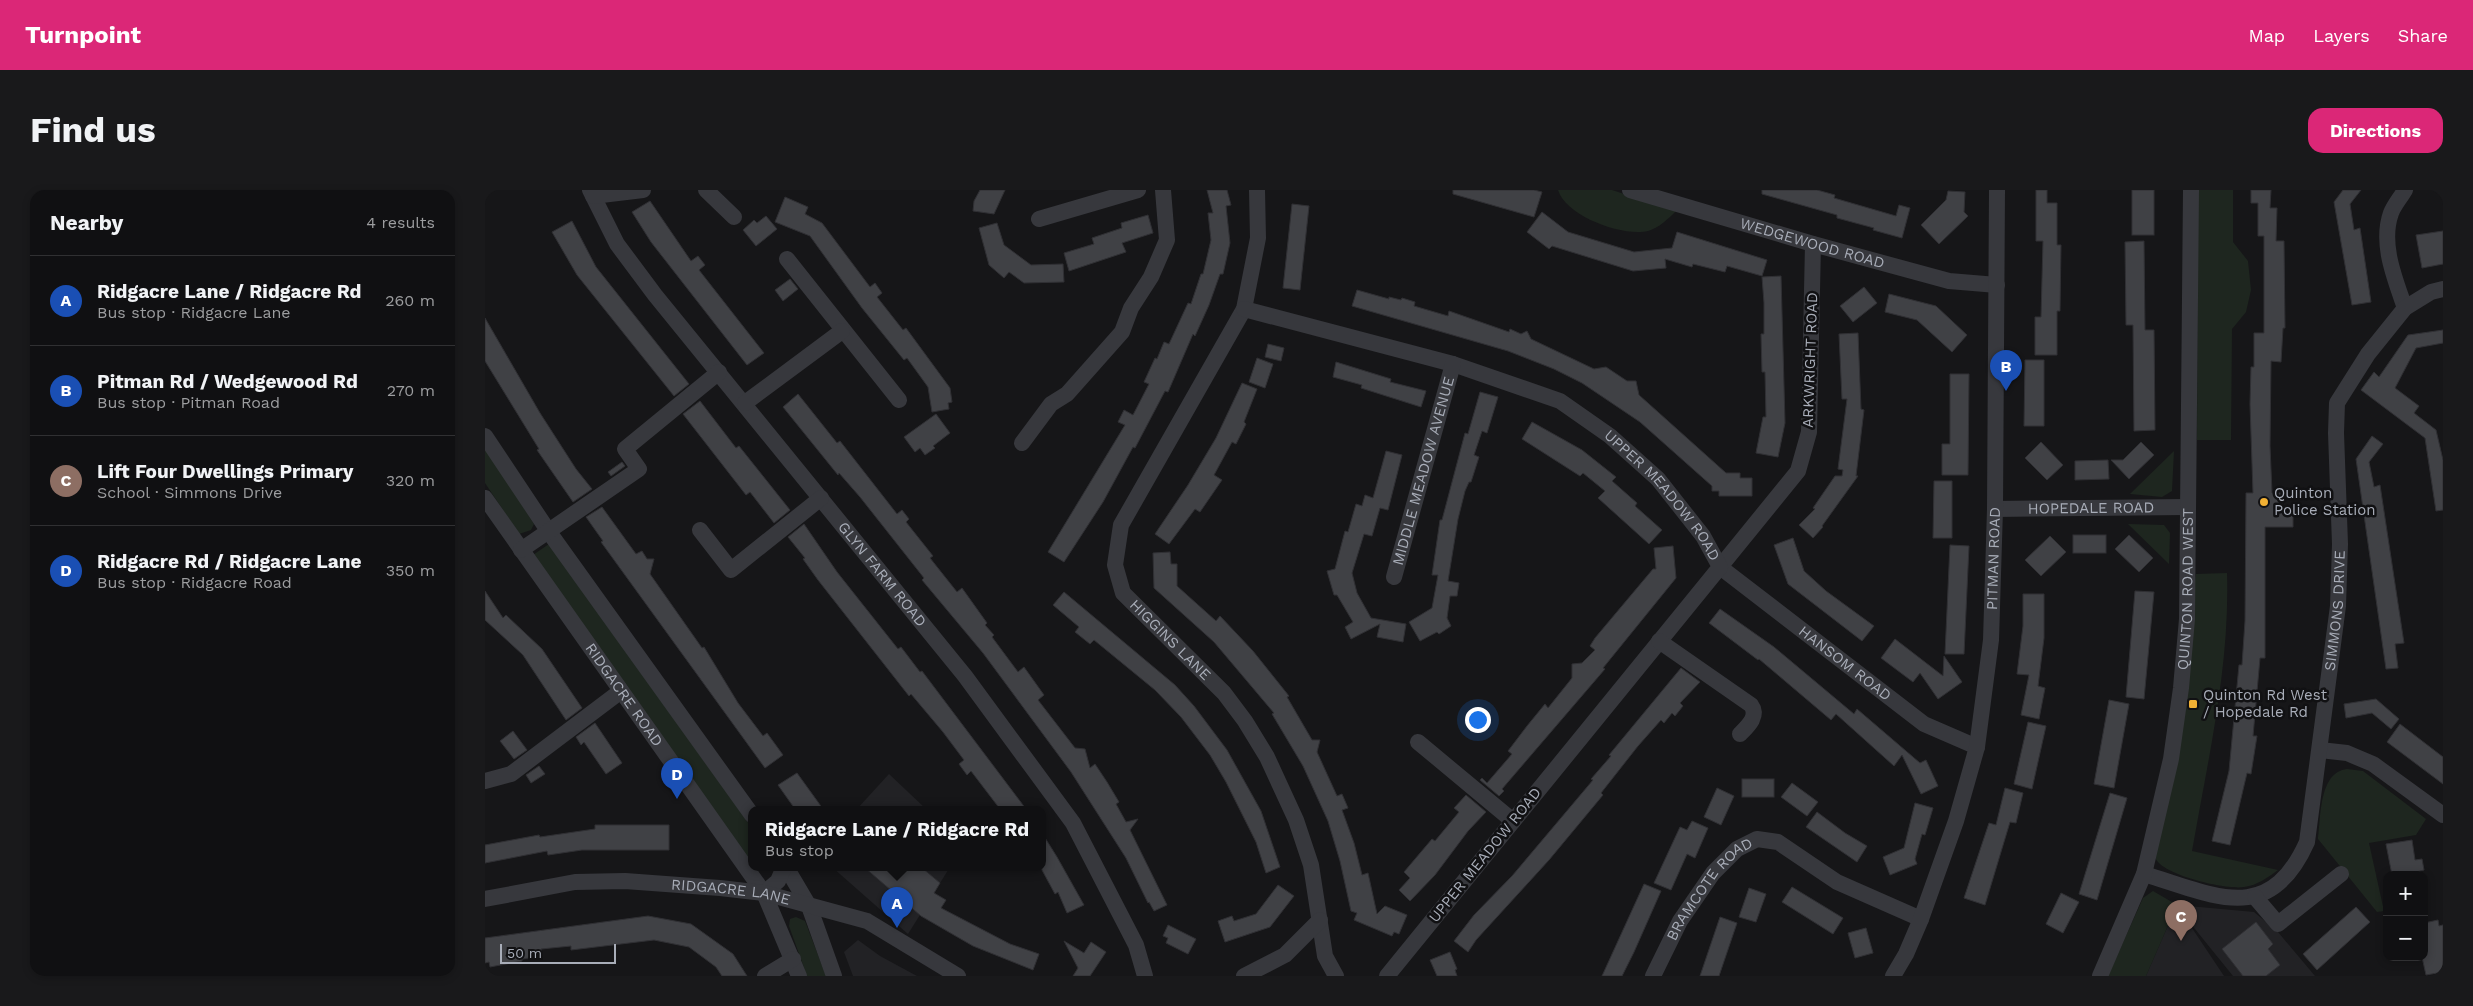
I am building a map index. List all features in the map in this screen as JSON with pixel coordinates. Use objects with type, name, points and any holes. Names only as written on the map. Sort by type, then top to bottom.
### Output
[{"type":"street","points":[[592,193],[643,190]]},
{"type":"street","points":[[706,190],[734,217]]},
{"type":"street","points":[[1039,219],[1138,190]]},
{"type":"street","points":[[1022,443],[1051,404],[1067,394],[1123,332],[1131,308],[1151,277],[1167,240],[1163,190]]},
{"type":"street","name":"HIGGINS LANE","points":[[1257,190],[1258,238],[1244,309],[1121,525],[1115,566],[1123,593],[1224,693],[1245,721],[1267,757],[1296,820],[1311,865],[1325,956],[1336,976]]},
{"type":"street","name":"WEDGEWOOD ROAD","points":[[1630,190],[1949,282],[1997,285]]},
{"type":"street","name":"PITMAN ROAD","points":[[1893,976],[1906,954],[1921,919],[1956,821],[1977,747],[1991,640],[1995,510],[1997,190]]},
{"type":"street","name":"QUINTON ROAD WEST","points":[[2100,976],[2144,874],[2171,759],[2181,688],[2187,619],[2191,190]]},
{"type":"street","points":[[2405,190],[2391,213],[2387,235],[2390,264],[2405,308]]},
{"type":"street","name":"GLYN FARM ROAD","points":[[592,193],[617,244],[965,676],[1073,823],[1136,945],[1145,976]]},
{"type":"street","name":"ARKWRIGHT ROAD","points":[[1720,566],[1798,470],[1809,432],[1813,244]]},
{"type":"street","points":[[787,259],[842,331],[899,400]]},
{"type":"street","name":"SIMMONS DRIVE","points":[[2144,874],[2225,897],[2242,899],[2255,897],[2284,881],[2293,869],[2307,842],[2338,606],[2340,544],[2336,433],[2337,403],[2368,354],[2405,308],[2431,292],[2443,289]]},
{"type":"street","name":"UPPER MEADOW ROAD","points":[[1244,309],[1453,364],[1561,402],[1609,436],[1658,479],[1703,536],[1720,566],[1387,976]]},
{"type":"street","points":[[745,403],[842,331]]},
{"type":"street","name":"MIDDLE MEADOW AVENUE","points":[[1394,577],[1453,364]]},
{"type":"street","points":[[521,550],[639,469],[625,449],[719,372]]},
{"type":"street","points":[[485,436],[549,532],[748,809]]},
{"type":"street","name":"RIDGACRE ROAD","points":[[485,498],[748,870]]},
{"type":"street","points":[[700,530],[731,570],[821,498]]},
{"type":"street","name":"HOPEDALE ROAD","points":[[1995,510],[2187,507]]},
{"type":"street","name":"HANSOM ROAD","points":[[1720,566],[1924,724],[1977,747]]},
{"type":"street","points":[[1659,641],[1751,705],[1754,709],[1754,716],[1740,734]]},
{"type":"street","points":[[485,781],[511,774],[621,691]]},
{"type":"street","points":[[1418,742],[1513,821]]},
{"type":"street","points":[[2320,750],[2347,753],[2373,764],[2443,815]]},
{"type":"street","name":"BRAMCOTE ROAD","points":[[1653,976],[1680,921],[1713,873],[1737,849],[1757,839],[1778,842],[1837,882],[1921,919]]},
{"type":"street","name":"RIDGACRE ROAD","points":[[748,871],[764,893],[799,976]]},
{"type":"street","points":[[764,893],[779,881],[783,871]]},
{"type":"street","points":[[787,871],[809,906],[835,976]]},
{"type":"street","points":[[2255,897],[2278,924],[2341,874]]},
{"type":"street","name":"RIDGACRE LANE","points":[[485,899],[575,882],[625,882],[720,888],[764,893],[867,921],[959,976]]},
{"type":"street","points":[[779,926],[788,909],[809,906]]},
{"type":"street","points":[[1244,976],[1285,955],[1320,920]]},
{"type":"street","points":[[765,976],[793,958]]},
{"type":"shaded area","points":[[1558,190],[1612,190],[1676,211],[1652,230],[1624,231],[1596,223],[1583,216],[1563,199]]},
{"type":"shaded area","points":[[2198,190],[2233,190],[2233,242],[2248,261],[2251,290],[2246,312],[2232,329],[2231,440],[2197,440]]},
{"type":"shaded area","points":[[485,445],[534,524],[531,530],[519,534],[485,483]]},
{"type":"shaded area","points":[[2174,451],[2172,491],[2162,497],[2130,494]]},
{"type":"shaded area","points":[[2128,524],[2164,525],[2170,533],[2169,564]]},
{"type":"shaded area","points":[[549,544],[748,822],[748,858],[533,555]]},
{"type":"shaded area","points":[[2227,573],[2225,643],[2217,713],[2192,851],[2278,870],[2258,883],[2244,887],[2210,884],[2195,880],[2169,870],[2160,864],[2155,857],[2196,574]]},
{"type":"shaded area","points":[[2347,769],[2363,771],[2426,819],[2416,835],[2369,843],[2383,911],[2377,912],[2318,839],[2323,797],[2331,778],[2338,772]]},
{"type":"shaded area","points":[[889,774],[923,806],[860,806]]},
{"type":"shaded area","points":[[837,871],[947,871],[908,934]]},
{"type":"shaded area","points":[[2153,891],[2177,905],[2146,976],[2108,976],[2143,898]]},
{"type":"shaded area","points":[[2177,905],[2254,912],[2278,932],[2315,976],[2233,976],[2182,913],[2224,976],[2146,976]]},
{"type":"shaded area","points":[[796,917],[805,921],[826,976],[807,976],[789,926],[790,919]]},
{"type":"shaded area","points":[[858,940],[880,956],[917,976],[853,976],[844,952]]},
{"type":"building","points":[[980,190],[1005,190],[994,214],[973,211],[974,201]]},
{"type":"building","points":[[1207,190],[1227,190],[1231,205],[1226,206],[1230,243],[1223,274],[1220,274],[1209,305],[1195,336],[1193,334],[1168,392],[1165,391],[1135,448],[1133,447],[1103,502],[1064,562],[1048,552],[1125,425],[1118,422],[1124,410],[1133,415],[1149,384],[1144,382],[1155,358],[1157,359],[1164,342],[1169,344],[1188,303],[1191,304],[1201,274],[1203,274],[1211,240],[1208,213],[1213,213]]},
{"type":"building","points":[[1453,190],[1534,190],[1542,192],[1534,217],[1453,194]]},
{"type":"building","points":[[1762,190],[1817,190],[1835,195],[1834,198],[1896,216],[1899,205],[1910,208],[1902,238],[1837,218],[1837,215],[1762,194]]},
{"type":"building","points":[[2036,190],[2047,190],[2047,203],[2057,203],[2057,245],[2061,245],[2060,311],[2057,311],[2057,355],[2035,355],[2035,317],[2041,317],[2043,241],[2036,241]]},
{"type":"building","points":[[2132,190],[2154,190],[2154,235],[2132,235]]},
{"type":"building","points":[[2251,190],[2271,190],[2270,208],[2277,208],[2276,241],[2284,241],[2285,328],[2283,328],[2281,362],[2271,361],[2270,446],[2272,493],[2282,493],[2282,512],[2293,512],[2293,527],[2265,527],[2265,658],[2260,658],[2253,736],[2257,736],[2251,774],[2247,773],[2230,845],[2212,841],[2229,771],[2239,665],[2242,665],[2245,621],[2246,493],[2253,493],[2250,404],[2251,367],[2254,367],[2254,333],[2264,333],[2264,236],[2258,236],[2258,203],[2251,203]]},
{"type":"building","points":[[2343,190],[2361,190],[2350,204],[2354,230],[2360,228],[2371,302],[2352,305],[2334,202]]},
{"type":"building","points":[[1948,191],[1965,192],[1964,212],[1968,216],[1939,244],[1921,225],[1946,200]]},
{"type":"building","points":[[785,197],[808,207],[805,214],[822,223],[870,287],[875,283],[882,293],[877,297],[903,330],[906,328],[950,388],[952,402],[948,403],[949,409],[932,412],[928,387],[907,358],[904,360],[862,308],[810,236],[775,222]]},
{"type":"building","points":[[650,201],[691,261],[698,256],[705,265],[699,270],[764,353],[747,365],[651,242],[632,212]]},
{"type":"building","points":[[1292,204],[1309,206],[1300,290],[1283,288]]},
{"type":"building","points":[[1542,212],[1568,232],[1634,252],[1672,248],[1677,232],[1767,260],[1762,276],[1727,266],[1725,272],[1693,264],[1692,267],[1665,259],[1666,268],[1633,271],[1552,246],[1549,249],[1527,232]]},
{"type":"building","points":[[1148,215],[1153,233],[1122,243],[1126,252],[1069,271],[1064,253],[1094,244],[1092,238],[1122,228],[1121,223]]},
{"type":"building","points":[[766,216],[777,229],[756,246],[743,230],[754,220],[757,223]]},
{"type":"building","points":[[572,221],[596,267],[689,384],[674,396],[577,275],[552,232]]},
{"type":"building","points":[[997,223],[1004,245],[1031,265],[1063,264],[1064,282],[1024,283],[1009,272],[1004,278],[989,265],[979,228]]},
{"type":"building","points":[[2443,231],[2443,264],[2422,268],[2416,235]]},
{"type":"building","points":[[2144,241],[2145,330],[2154,330],[2155,430],[2134,431],[2133,325],[2126,325],[2125,242]]},
{"type":"building","points":[[1781,276],[1785,423],[1778,457],[1756,453],[1763,417],[1766,417],[1765,372],[1762,372],[1761,334],[1764,334],[1764,303],[1762,277]]},
{"type":"building","points":[[790,279],[798,289],[783,301],[775,290]]},
{"type":"building","points":[[1864,287],[1877,303],[1853,322],[1840,306]]},
{"type":"building","points":[[1357,290],[1389,299],[1389,297],[1401,300],[1402,298],[1415,302],[1414,306],[1448,316],[1449,311],[1509,332],[1510,329],[1521,334],[1527,331],[1531,339],[1594,369],[1606,367],[1627,381],[1636,381],[1639,395],[1726,473],[1740,473],[1740,478],[1752,478],[1752,496],[1719,496],[1719,491],[1712,491],[1712,486],[1640,422],[1582,383],[1554,369],[1508,351],[1352,306]]},
{"type":"building","points":[[1889,294],[1936,306],[1967,335],[1952,352],[1917,320],[1885,312]]},
{"type":"building","points":[[485,318],[540,413],[576,469],[592,489],[573,502],[537,450],[539,449],[485,361]]},
{"type":"building","points":[[2443,330],[2443,343],[2416,348],[2395,388],[2419,406],[2414,413],[2436,430],[2443,460],[2443,510],[2436,511],[2425,438],[2361,390],[2374,372],[2379,377],[2408,335]]},
{"type":"building","points":[[1858,333],[1861,409],[1864,410],[1856,476],[1858,476],[1823,527],[1813,538],[1799,525],[1815,509],[1813,508],[1835,476],[1842,476],[1843,470],[1838,469],[1847,399],[1842,399],[1839,334]]},
{"type":"building","points":[[1268,344],[1284,348],[1281,361],[1265,357]]},
{"type":"building","points":[[1257,358],[1273,364],[1265,388],[1249,382]]},
{"type":"building","points":[[2025,360],[2044,360],[2044,426],[2024,426]]},
{"type":"building","points":[[1336,362],[1391,379],[1390,382],[1426,391],[1421,407],[1361,388],[1362,385],[1333,377]]},
{"type":"building","points":[[1950,374],[1969,374],[1968,475],[1942,475],[1942,444],[1950,444]]},
{"type":"building","points":[[1242,383],[1257,389],[1244,422],[1246,424],[1236,444],[1232,442],[1214,475],[1222,480],[1200,512],[1195,509],[1169,544],[1155,534],[1188,485],[1216,438]]},
{"type":"building","points":[[1480,392],[1498,397],[1487,433],[1482,431],[1474,455],[1479,457],[1471,482],[1469,482],[1465,491],[1458,519],[1448,581],[1459,583],[1457,596],[1450,596],[1447,618],[1451,626],[1439,634],[1437,632],[1420,641],[1409,622],[1432,608],[1438,575],[1432,575],[1440,520],[1442,520],[1465,433],[1468,434]]},
{"type":"building","points":[[798,394],[837,443],[840,441],[897,514],[902,510],[909,519],[906,522],[933,556],[930,558],[957,592],[962,588],[987,623],[985,625],[994,635],[992,637],[1018,672],[1024,667],[1044,695],[1038,700],[1075,748],[1085,749],[1090,768],[1095,764],[1119,802],[1116,804],[1126,822],[1138,819],[1130,830],[1167,905],[1154,911],[1148,903],[1126,858],[1071,772],[983,653],[922,580],[924,578],[860,497],[839,473],[838,475],[783,407]]},
{"type":"building","points":[[700,401],[736,448],[739,446],[790,510],[774,523],[750,492],[746,495],[683,414]]},
{"type":"building","points":[[936,414],[950,433],[925,455],[920,448],[915,452],[904,437]]},
{"type":"building","points":[[1532,422],[1582,450],[1616,477],[1612,481],[1637,503],[1635,506],[1662,530],[1649,544],[1598,498],[1605,491],[1583,473],[1580,476],[1522,439]]},
{"type":"building","points":[[2372,436],[2383,444],[2369,462],[2374,487],[2380,485],[2404,643],[2395,644],[2398,668],[2386,669],[2356,459]]},
{"type":"building","points":[[2041,442],[2063,465],[2047,480],[2025,458]]},
{"type":"building","points":[[2141,442],[2154,455],[2129,479],[2111,460],[2123,460]]},
{"type":"building","points":[[1386,451],[1402,455],[1388,510],[1380,508],[1372,536],[1364,534],[1352,573],[1357,593],[1371,618],[1406,624],[1403,642],[1377,637],[1380,624],[1351,639],[1345,627],[1353,622],[1337,595],[1334,595],[1327,571],[1335,569],[1345,531],[1348,532],[1356,504],[1362,506],[1365,495],[1373,498]]},
{"type":"building","points":[[2108,460],[2109,479],[2075,480],[2075,461]]},
{"type":"building","points":[[622,462],[625,466],[611,476],[608,472]]},
{"type":"building","points":[[1934,481],[1952,481],[1952,538],[1933,538]]},
{"type":"building","points":[[602,507],[636,554],[642,551],[647,559],[654,559],[650,574],[702,648],[704,647],[738,703],[763,736],[767,733],[783,755],[765,768],[601,542],[603,541],[586,517]]},
{"type":"building","points":[[804,524],[837,572],[898,649],[901,647],[920,672],[922,671],[1024,806],[998,806],[971,771],[967,775],[959,764],[964,760],[943,732],[911,694],[909,696],[818,580],[803,559],[805,558],[788,537]]},
{"type":"building","points":[[2073,535],[2106,535],[2106,553],[2073,553]]},
{"type":"building","points":[[2129,535],[2153,558],[2139,572],[2115,549]]},
{"type":"building","points":[[2050,536],[2066,552],[2041,576],[2025,560]]},
{"type":"building","points":[[1793,538],[1804,571],[1826,591],[1874,626],[1862,641],[1788,584],[1774,545]]},
{"type":"building","points":[[1950,545],[1969,546],[1964,654],[1945,654]]},
{"type":"building","points":[[1673,546],[1676,578],[1603,668],[1605,669],[1502,789],[1504,791],[1499,796],[1480,780],[1482,778],[1487,783],[1512,754],[1508,751],[1527,726],[1545,704],[1548,708],[1572,678],[1572,664],[1582,663],[1595,650],[1590,646],[1595,638],[1653,569],[1656,569],[1654,548]]},
{"type":"building","points":[[1170,552],[1171,564],[1177,564],[1177,586],[1216,621],[1220,616],[1253,651],[1289,696],[1287,697],[1312,740],[1320,740],[1317,752],[1337,796],[1342,794],[1348,808],[1342,810],[1354,843],[1362,875],[1368,873],[1377,914],[1385,906],[1407,915],[1399,934],[1394,932],[1392,936],[1354,920],[1357,913],[1351,911],[1340,861],[1328,821],[1303,766],[1272,714],[1274,713],[1214,642],[1154,588],[1153,553]]},
{"type":"building","points":[[485,591],[503,618],[506,615],[542,649],[582,708],[566,720],[523,655],[485,620]]},
{"type":"building","points":[[2135,591],[2154,592],[2144,699],[2126,697]]},
{"type":"building","points":[[1064,592],[1175,685],[1194,706],[1227,750],[1261,811],[1280,867],[1266,873],[1256,842],[1226,782],[1210,755],[1181,717],[1155,690],[1094,640],[1090,644],[1075,632],[1079,627],[1053,605]]},
{"type":"building","points":[[2023,594],[2044,594],[2044,638],[2038,686],[2045,688],[2039,719],[2021,715],[2029,675],[2017,674],[2023,626]]},
{"type":"building","points":[[1720,609],[1774,647],[1854,714],[1857,709],[1920,763],[1926,760],[1938,786],[1921,794],[1902,755],[1894,766],[1836,714],[1831,720],[1759,659],[1709,623]]},
{"type":"building","points":[[1895,639],[1943,676],[1944,656],[1962,682],[1938,699],[1920,673],[1913,682],[1881,658]]},
{"type":"building","points":[[1681,668],[1700,682],[1680,703],[1683,706],[1675,716],[1672,713],[1664,723],[1661,720],[1638,746],[1601,793],[1603,795],[1549,860],[1476,940],[1468,952],[1454,941],[1474,915],[1512,876],[1593,780],[1591,779],[1611,756],[1609,755]]},
{"type":"building","points":[[2376,699],[2399,719],[2391,729],[2372,713],[2346,718],[2344,704]]},
{"type":"building","points":[[2109,700],[2129,704],[2114,788],[2094,784]]},
{"type":"building","points":[[2028,722],[2046,726],[2032,789],[2014,784]]},
{"type":"building","points":[[595,723],[622,763],[606,774],[584,742],[581,745],[576,737]]},
{"type":"building","points":[[2400,724],[2443,757],[2443,784],[2387,742]]},
{"type":"building","points":[[513,731],[527,750],[514,759],[500,741]]},
{"type":"building","points":[[539,766],[545,774],[531,783],[526,775]]},
{"type":"building","points":[[797,773],[821,806],[793,806],[778,785]]},
{"type":"building","points":[[1742,779],[1774,779],[1774,797],[1742,797]]},
{"type":"building","points":[[1792,783],[1818,802],[1807,816],[1781,797]]},
{"type":"building","points":[[1717,788],[1734,796],[1721,825],[1704,817]]},
{"type":"building","points":[[2005,788],[2023,793],[2016,823],[2010,822],[1985,905],[1964,898],[1989,823],[1996,825]]},
{"type":"building","points":[[2110,793],[2127,798],[2097,900],[2079,894]]},
{"type":"building","points":[[1466,795],[1486,812],[1468,831],[1435,875],[1410,901],[1399,890],[1410,878],[1404,872],[1432,839],[1435,841],[1459,812],[1454,808]]},
{"type":"building","points":[[1915,803],[1933,808],[1925,835],[1922,834],[1915,859],[1917,864],[1890,875],[1883,857],[1904,848]]},
{"type":"building","points":[[1817,812],[1845,833],[1867,846],[1857,862],[1806,827]]},
{"type":"building","points":[[1692,821],[1708,828],[1695,858],[1687,854],[1671,890],[1654,883],[1680,827],[1687,830]]},
{"type":"building","points":[[595,825],[669,825],[669,850],[582,850],[548,855],[547,851],[485,863],[485,845],[539,835],[540,837],[595,829]]},
{"type":"building","points":[[1046,839],[1084,905],[1067,913],[1058,892],[1055,894],[1043,871],[1046,871]]},
{"type":"building","points":[[2412,840],[2415,860],[2422,859],[2424,870],[2391,871],[2386,844]]},
{"type":"building","points":[[869,871],[926,871],[940,883],[934,893],[946,900],[941,908],[1010,944],[1039,954],[1033,970],[973,946],[921,916]]},
{"type":"building","points":[[1644,884],[1661,891],[1634,952],[1622,976],[1602,976]]},
{"type":"building","points":[[1278,885],[1294,896],[1270,927],[1225,942],[1218,921],[1232,916],[1234,921],[1256,914]]},
{"type":"building","points":[[1792,887],[1843,918],[1833,934],[1782,902]]},
{"type":"building","points":[[1749,888],[1766,894],[1756,922],[1739,917]]},
{"type":"building","points":[[2061,893],[2079,902],[2063,933],[2046,924]]},
{"type":"building","points":[[2356,907],[2370,922],[2317,970],[2303,954]]},
{"type":"building","points":[[648,916],[691,924],[733,954],[747,976],[722,976],[716,967],[689,947],[654,940],[571,950],[571,946],[541,949],[542,956],[522,959],[522,961],[490,967],[489,962],[485,963],[485,938]]},
{"type":"building","points":[[1720,917],[1737,923],[1719,976],[1700,976]]},
{"type":"building","points":[[2438,920],[2439,926],[2443,925],[2443,972],[2426,975],[2423,961],[2428,961],[2428,922]]},
{"type":"building","points":[[2256,922],[2273,944],[2268,949],[2280,965],[2266,976],[2243,976],[2222,949]]},
{"type":"building","points":[[1168,925],[1196,939],[1188,954],[1166,943],[1168,938],[1163,936]]},
{"type":"building","points":[[1866,928],[1873,953],[1855,958],[1848,933]]},
{"type":"building","points":[[1064,941],[1084,953],[1091,942],[1106,952],[1090,976],[1073,976],[1078,968]]},
{"type":"building","points":[[1450,952],[1457,969],[1455,970],[1457,976],[1437,976],[1430,960]]},
{"type":"place","name":"Pitman Rd / Wedgewood Rd","points":[[2006,391]]},
{"type":"place","name":"Quinton Police Station","points":[[2264,502]]},
{"type":"place","name":"Quinton Rd West / Hopedale Rd","points":[[2193,704]]},
{"type":"place","name":"Ridgacre Rd / Ridgacre Lane","points":[[677,799]]},
{"type":"place","name":"Ridgacre Lane / Ridgacre Rd","points":[[897,928]]},
{"type":"place","name":"Lift Four Dwellings Primary","points":[[2181,941]]}]
